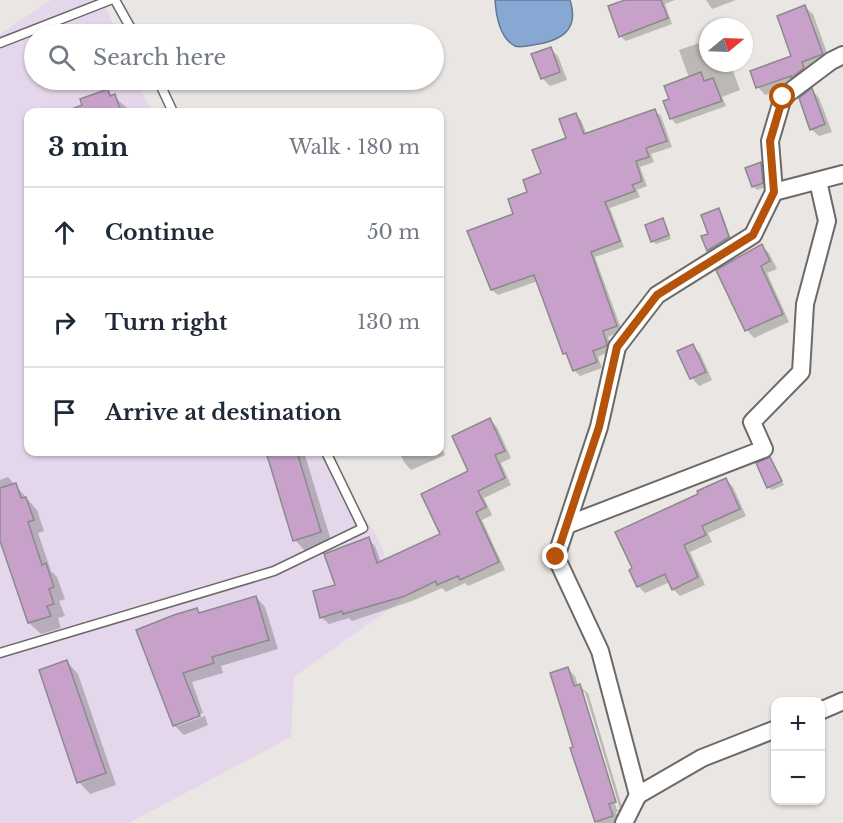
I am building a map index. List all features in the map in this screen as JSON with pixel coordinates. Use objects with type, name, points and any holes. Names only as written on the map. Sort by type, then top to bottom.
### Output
[{"type":"street","points":[[638,795],[600,651],[556,557],[599,427],[617,347],[657,295],[753,235],[774,192],[770,141],[783,97],[831,61],[843,55]]},
{"type":"street","points":[[774,192],[843,174]]},
{"type":"street","points":[[567,525],[764,449],[752,422],[801,372],[805,304],[827,221],[818,181]]},
{"type":"street","points":[[825,709],[843,701]]},
{"type":"street","points":[[624,823],[638,795],[702,758],[771,731]]},
{"type":"lane","points":[[49,24],[110,0]]},
{"type":"lane","points":[[115,0],[128,24]]},
{"type":"lane","points":[[0,43],[24,34]]},
{"type":"lane","points":[[163,90],[171,108]]},
{"type":"lane","points":[[0,654],[274,571],[363,528],[328,456]]},
{"type":"shaded area","points":[[51,0],[103,0],[113,24],[24,24],[24,90],[141,90],[150,108],[24,108],[24,456],[324,456],[378,538],[402,600],[294,677],[291,737],[129,823],[0,823],[0,34]]},
{"type":"water","points":[[495,0],[570,0],[572,20],[570,27],[552,41],[517,47],[505,38],[502,32]]},
{"type":"building","points":[[625,0],[661,0],[668,18],[619,37],[608,6]]},
{"type":"building","points":[[805,5],[823,54],[802,62],[804,68],[791,78],[791,76],[756,88],[750,72],[791,56],[777,16]]},
{"type":"building","points":[[551,47],[560,72],[541,79],[531,54]]},
{"type":"building","points":[[701,72],[704,81],[713,78],[722,101],[670,119],[663,101],[669,99],[664,86]]},
{"type":"building","points":[[812,88],[825,124],[810,130],[799,98]]},
{"type":"building","points":[[108,90],[110,96],[115,94],[120,108],[74,108],[82,105],[80,99]]},
{"type":"building","points":[[655,109],[667,141],[646,148],[649,157],[636,161],[642,181],[632,185],[635,191],[605,202],[620,241],[591,252],[617,326],[603,331],[607,344],[593,351],[597,362],[573,371],[566,353],[563,354],[534,275],[491,290],[467,231],[513,214],[508,199],[527,192],[523,180],[541,173],[532,150],[566,138],[559,119],[576,113],[584,134]]},
{"type":"building","points":[[761,162],[763,183],[752,187],[745,168]]},
{"type":"building","points":[[719,208],[729,237],[707,251],[701,236],[708,234],[701,215]]},
{"type":"building","points":[[663,218],[669,235],[651,242],[645,225]]},
{"type":"building","points":[[762,244],[770,261],[761,266],[783,314],[745,331],[716,270]]},
{"type":"building","points":[[693,344],[706,372],[690,379],[677,351]]},
{"type":"building","points":[[490,418],[505,451],[495,455],[505,478],[478,491],[486,507],[476,512],[499,562],[460,580],[458,576],[437,585],[436,581],[405,596],[343,614],[342,611],[320,618],[313,591],[335,585],[324,554],[369,537],[377,563],[440,534],[421,494],[468,471],[452,436]]},
{"type":"building","points":[[267,456],[298,456],[321,532],[293,541]]},
{"type":"building","points":[[770,457],[782,481],[767,488],[756,463]]},
{"type":"building","points":[[726,478],[740,509],[702,526],[706,535],[684,545],[698,577],[672,590],[665,574],[637,587],[629,570],[632,568],[615,532],[698,494],[697,491]]},
{"type":"building","points":[[16,483],[21,498],[26,497],[34,520],[28,522],[42,565],[46,563],[54,587],[49,589],[54,604],[47,606],[51,616],[28,623],[0,541],[0,488]]},
{"type":"building","points":[[256,596],[269,640],[212,657],[214,663],[183,673],[200,716],[173,726],[136,630],[197,608],[199,613]]},
{"type":"building","points":[[67,660],[106,773],[77,783],[39,670]]},
{"type":"building","points":[[568,667],[574,686],[580,684],[616,802],[609,804],[613,816],[595,822],[570,748],[573,747],[550,673]]},
{"type":"route","points":[[556,557],[599,427],[617,347],[657,295],[753,235],[774,192],[770,141],[783,97]]}]
